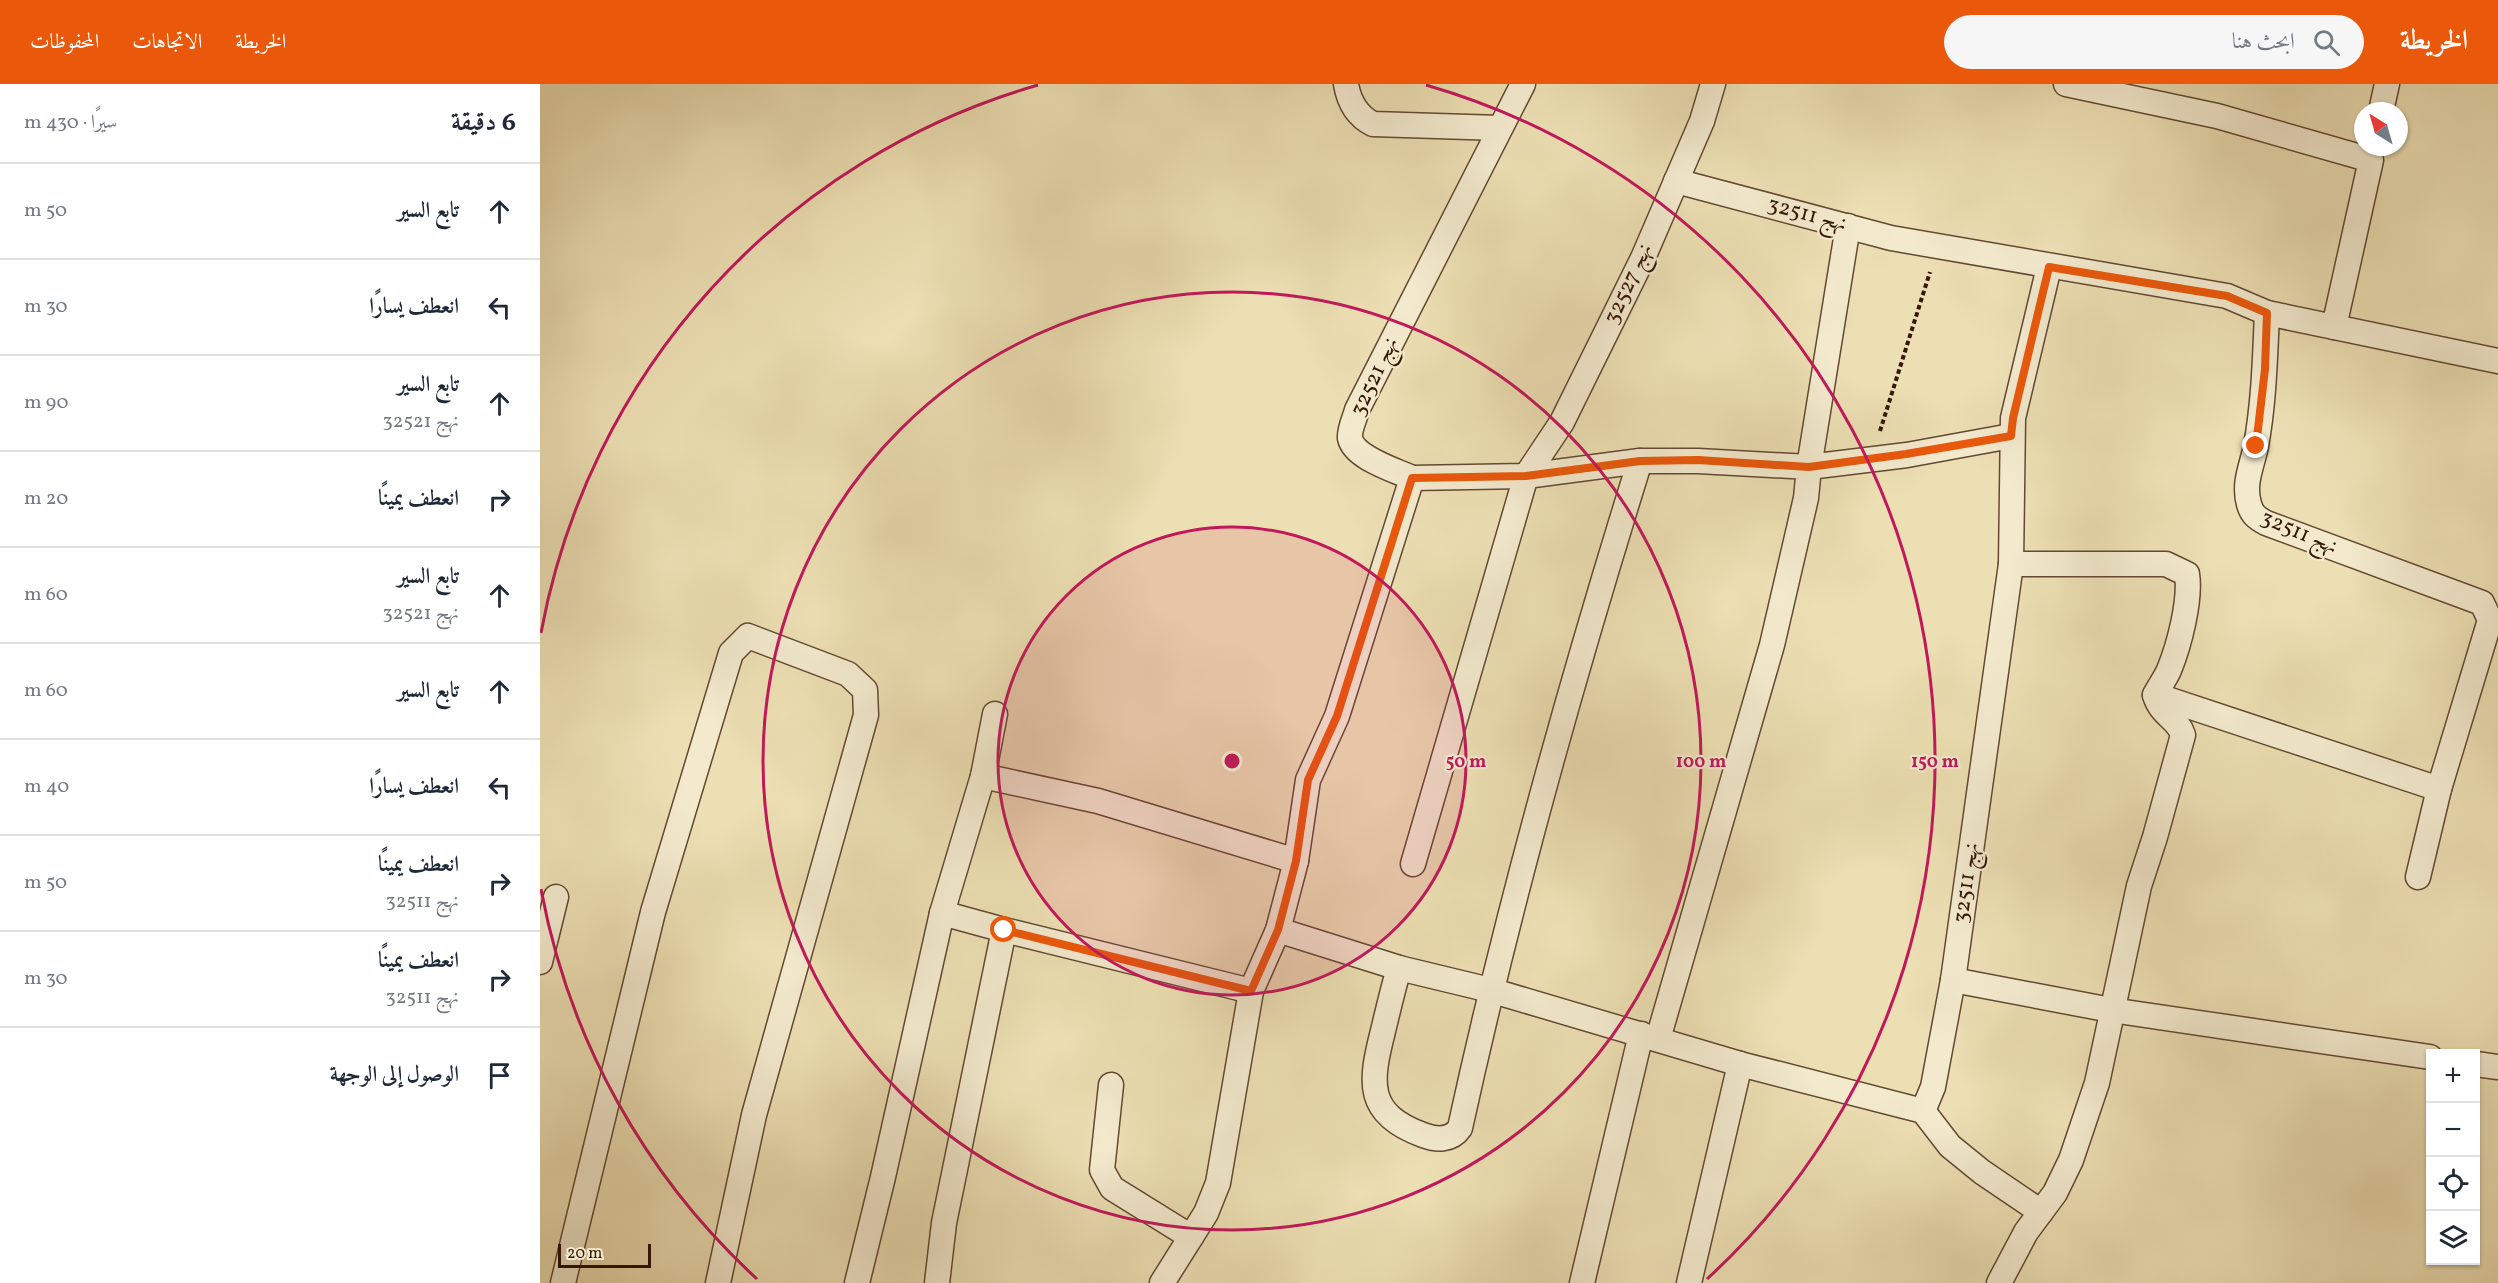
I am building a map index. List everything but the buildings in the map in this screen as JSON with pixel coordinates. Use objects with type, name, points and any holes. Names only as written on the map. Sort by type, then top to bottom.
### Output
[{"type":"street","points":[[1346,84],[1354,107],[1362,118],[1373,124],[1500,128]]},
{"type":"street","name":"نهج 32521","points":[[1412,478],[1372,461],[1353,446],[1350,435],[1357,410],[1523,84]]},
{"type":"street","name":"نهج 32527","points":[[1413,864],[1526,476],[1562,422],[1642,258],[1701,121],[1713,84]]},
{"type":"street","points":[[2066,84],[2217,116],[2354,149]]},
{"type":"street","points":[[2383,102],[2387,84]]},
{"type":"street","points":[[2334,327],[2371,156]]},
{"type":"street","name":"نهج 32511","points":[[1676,181],[1891,238],[2227,296],[2267,313],[2265,369],[2256,446],[2246,483],[2248,503],[2253,515],[2266,523],[2490,605],[2490,620],[2439,789],[2418,877]]},
{"type":"street","points":[[1582,1283],[1650,1037],[1772,645],[1806,498],[1848,226]]},
{"type":"street","name":"نهج 32511","points":[[1923,1111],[1934,1087],[1953,980],[2011,564],[2013,418],[2049,267]]},
{"type":"street","points":[[2267,313],[2498,361]]},
{"type":"street","points":[[1162,1283],[1206,1214],[1218,1183],[1251,991],[1278,930],[1296,861],[1308,780],[1337,716],[1412,478],[1526,476],[1640,461],[1698,460],[1809,467],[2011,436]]},
{"type":"street","points":[[1399,968],[1373,1073],[1376,1095],[1385,1113],[1406,1129],[1432,1138],[1451,1137],[1460,1128],[1490,990],[1528,843],[1584,639],[1640,461]]},
{"type":"street","points":[[1999,1283],[2026,1232],[2055,1193],[2071,1160],[2097,1083],[2111,1010],[2146,862],[2183,735],[2174,720],[2158,706],[2155,695],[2169,670],[2183,623],[2188,583],[2187,574],[2166,564],[2011,564]]},
{"type":"street","points":[[562,1283],[653,912],[731,653],[748,636],[848,674],[865,690],[866,716],[754,1115],[718,1283]]},
{"type":"street","points":[[2155,695],[2439,789]]},
{"type":"street","points":[[856,1283],[883,1177],[942,913],[983,776],[995,714]]},
{"type":"street","points":[[983,776],[1098,801],[1296,861]]},
{"type":"street","points":[[540,962],[556,897]]},
{"type":"street","points":[[942,913],[1251,991]]},
{"type":"street","points":[[937,1283],[944,1223],[1004,930]]},
{"type":"street","points":[[1278,930],[1399,968],[1490,990],[1740,1064],[1923,1111],[1950,1146],[1982,1172],[2041,1212]]},
{"type":"street","points":[[1953,980],[2111,1010],[2426,1056]]},
{"type":"street","points":[[1689,1283],[1740,1064]]},
{"type":"street","points":[[2480,1065],[2498,1067]]},
{"type":"street","points":[[1111,1085],[1102,1170],[1112,1188],[1191,1237]]},
{"type":"path","points":[[1871,459],[1939,246]]},
{"type":"route","points":[[1004,930],[1251,991],[1278,930],[1296,861],[1308,780],[1337,716],[1412,478],[1526,476],[1640,461],[1698,460],[1809,467],[1906,454],[2011,436],[2013,418],[2049,267],[2227,296],[2267,313],[2265,369],[2256,446]]}]
